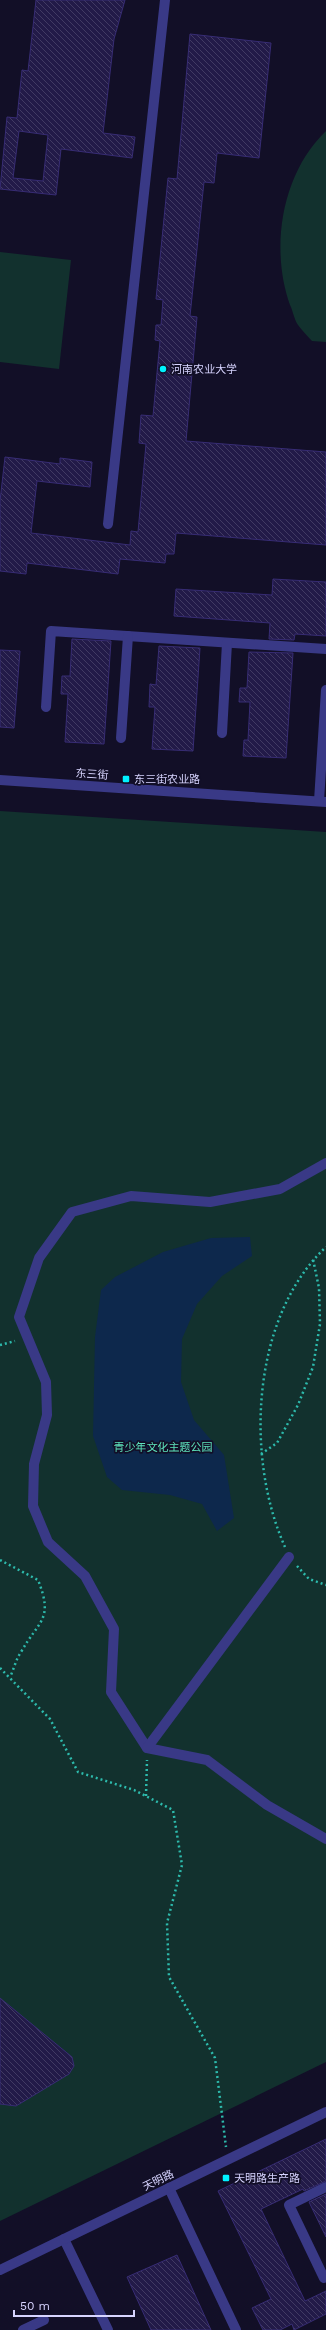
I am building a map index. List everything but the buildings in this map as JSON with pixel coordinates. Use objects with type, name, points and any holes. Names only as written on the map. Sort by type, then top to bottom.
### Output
[{"type":"street","points":[[108,524],[165,0]]},
{"type":"street","points":[[46,707],[51,631],[326,649]]},
{"type":"street","points":[[121,738],[128,636]]},
{"type":"street","points":[[222,733],[227,643]]},
{"type":"street","points":[[322,801],[326,690]]},
{"type":"street","name":"东三街","points":[[0,780],[322,801]]},
{"type":"street","points":[[326,1163],[280,1189],[210,1202],[131,1196],[72,1212],[39,1258],[19,1317],[46,1382],[47,1415],[34,1464],[33,1506],[48,1542],[85,1576],[114,1629],[111,1692],[147,1748],[207,1760],[267,1805],[326,1839]]},
{"type":"street","points":[[147,1748],[289,1557]]},
{"type":"street","name":"天明路","points":[[0,2270],[326,2112]]},
{"type":"street","points":[[324,2278],[290,2205],[326,2186]]},
{"type":"street","points":[[169,2188],[236,2330]]},
{"type":"street","points":[[64,2239],[108,2330]]},
{"type":"street","points":[[22,2330],[44,2320]]},
{"type":"path","points":[[326,1247],[313,1259],[286,1299],[270,1349],[264,1389],[260,1441],[264,1481],[273,1521],[289,1557],[309,1579],[326,1585]]},
{"type":"path","points":[[261,1454],[277,1443],[298,1405],[313,1367],[320,1324],[319,1288],[313,1259]]},
{"type":"path","points":[[0,1560],[38,1580],[46,1599],[42,1622],[20,1652],[10,1677]]},
{"type":"path","points":[[0,1668],[50,1719],[78,1772],[134,1790],[173,1810],[182,1865],[167,1923],[168,1977],[215,2058],[228,2160]]},
{"type":"path","points":[[146,1796],[147,1748]]},
{"type":"green space","points":[[326,131],[326,342],[312,341],[295,320],[284,283],[281,260],[281,237],[284,213],[290,190],[299,168],[311,149]]},
{"type":"green space","points":[[0,252],[71,260],[59,369],[0,362]]},
{"type":"green space","name":"青少年文化主题公园","points":[[0,811],[326,832],[326,2062],[0,2221]]},
{"type":"water","points":[[250,1237],[252,1256],[222,1276],[197,1304],[182,1339],[181,1382],[194,1420],[224,1455],[234,1518],[217,1531],[202,1504],[170,1495],[122,1490],[107,1477],[93,1436],[95,1337],[101,1290],[115,1277],[163,1252],[211,1238]]},
{"type":"place","name":"河南农业大学","points":[[163,369]]},
{"type":"place","name":"东三街农业路","points":[[126,779]]},
{"type":"place","name":"天明路生产路","points":[[226,2178]]}]
